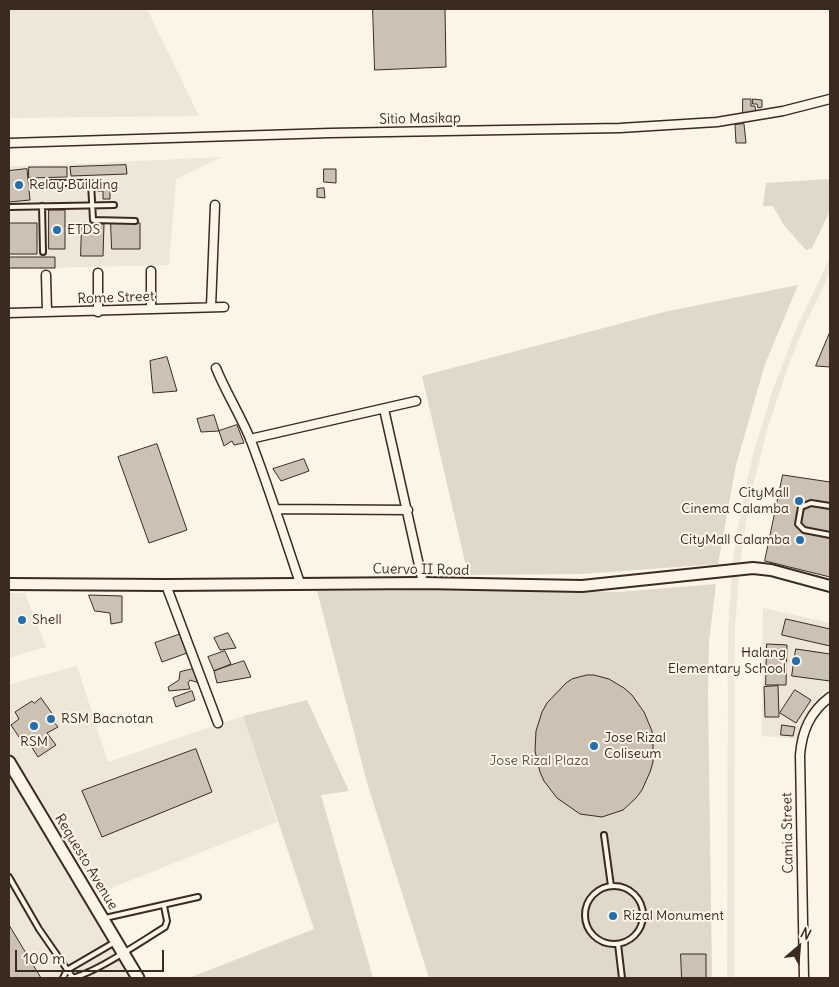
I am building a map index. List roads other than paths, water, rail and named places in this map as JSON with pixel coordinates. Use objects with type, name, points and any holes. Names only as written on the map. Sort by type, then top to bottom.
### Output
[{"type":"main road","name":"Requesto Avenue","points":[[9,762],[138,978]]},
{"type":"street","name":"Sitio Masikap","points":[[9,143],[339,133],[620,128],[717,122],[830,99]]},
{"type":"street","points":[[211,307],[215,205]]},
{"type":"street","points":[[151,271],[151,309]]},
{"type":"street","points":[[98,273],[98,312]]},
{"type":"street","points":[[46,275],[47,312]]},
{"type":"street","name":"Rome Street","points":[[9,313],[224,308]]},
{"type":"street","points":[[216,368],[250,440],[276,509],[300,583]]},
{"type":"street","points":[[250,440],[416,401]]},
{"type":"street","points":[[384,409],[423,584]]},
{"type":"street","points":[[276,509],[408,510]]},
{"type":"street","name":"Cuervo II Road","points":[[9,584],[166,586],[300,583],[582,586],[753,568],[771,570],[830,586]]},
{"type":"street","points":[[166,586],[218,722]]},
{"type":"street","name":"Camia Street","points":[[804,978],[801,742],[805,728],[812,715],[830,697]]},
{"type":"lane","points":[[50,183],[92,183],[93,220],[134,221]]},
{"type":"lane","points":[[9,207],[114,205]]},
{"type":"lane","points":[[42,206],[43,252]]},
{"type":"lane","points":[[830,506],[811,503],[801,507],[798,524],[804,530],[830,536]]},
{"type":"lane","points":[[604,835],[611,886]]},
{"type":"lane","points":[[9,877],[39,929],[73,978]]},
{"type":"lane","points":[[611,886],[621,887],[630,891],[638,898],[642,907],[641,927],[636,935],[628,941],[618,944],[608,944],[598,940],[590,933],[584,913],[592,895],[601,889],[611,886]]},
{"type":"lane","points":[[102,918],[164,906],[198,897]]},
{"type":"lane","points":[[69,978],[73,978],[123,952],[165,927],[167,921],[164,906]]},
{"type":"lane","points":[[64,978],[67,970],[116,941]]},
{"type":"lane","points":[[618,944],[622,978]]},
{"type":"place","name":"Relay Building","points":[[19,185]]},
{"type":"place","name":"ETDS","points":[[57,230]]},
{"type":"place","name":"CityMall Cinema Calamba","points":[[799,501]]},
{"type":"place","name":"CityMall Calamba","points":[[800,540]]},
{"type":"place","name":"Shell","points":[[22,620]]},
{"type":"place","name":"Halang Elementary School","points":[[796,661]]},
{"type":"place","name":"RSM Bacnotan","points":[[51,719]]},
{"type":"place","name":"RSM","points":[[34,726]]},
{"type":"place","name":"Jose Rizal Coliseum","points":[[594,746]]},
{"type":"place","name":"Rizal Monument","points":[[613,916]]},
{"type":"park label","name":"Jose Rizal Plaza","points":[[539,761]]}]
